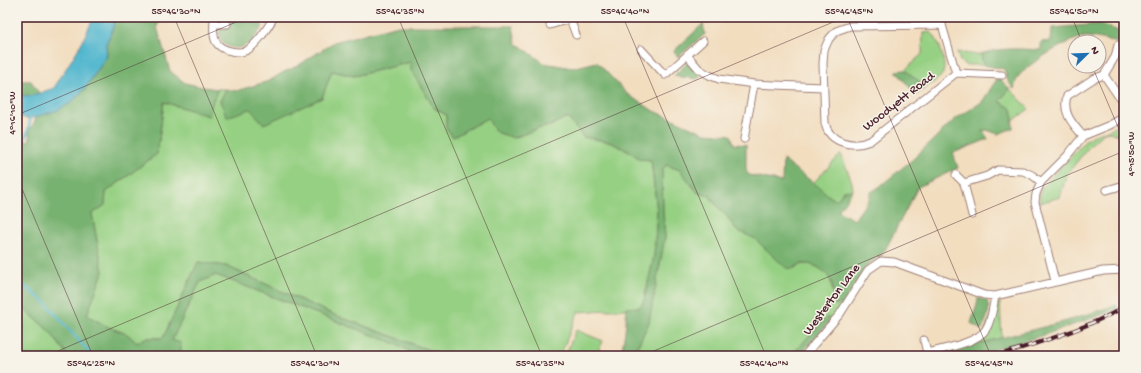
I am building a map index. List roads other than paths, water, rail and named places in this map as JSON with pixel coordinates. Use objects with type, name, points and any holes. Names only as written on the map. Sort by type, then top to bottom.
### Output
[{"type":"street","points":[[227,24],[214,21],[214,34],[216,42],[230,51],[242,52],[248,50],[258,42],[274,17]]},
{"type":"street","points":[[943,17],[942,25],[956,73],[1002,75]]},
{"type":"street","points":[[550,25],[573,18],[576,35]]},
{"type":"street","name":"Woodyett Road","points":[[942,25],[850,26],[836,31],[829,39],[824,50],[823,87],[826,129],[830,135],[844,143],[855,145],[870,141],[956,73]]},
{"type":"street","points":[[641,49],[665,75],[703,41]]},
{"type":"street","points":[[1083,136],[1069,118],[1065,106],[1067,96],[1093,79],[1104,75],[1115,57],[1118,45]]},
{"type":"street","points":[[687,55],[699,68],[709,75],[719,79],[754,84],[823,87]]},
{"type":"street","points":[[1104,75],[1119,97]]},
{"type":"street","points":[[744,139],[754,84]]},
{"type":"street","points":[[1055,282],[1035,202],[1036,194],[1041,182],[1067,156],[1083,136],[1110,125],[1124,117]]},
{"type":"street","points":[[964,183],[986,176],[998,170],[1023,171],[1032,175],[1041,182]]},
{"type":"street","points":[[956,175],[964,183],[972,214]]},
{"type":"street","points":[[1107,190],[1124,185]]},
{"type":"street","name":"Westerton Lane","points":[[804,356],[840,314],[868,270],[881,261],[894,262],[984,295],[995,296]]},
{"type":"street","points":[[924,340],[927,353],[961,345],[981,335],[989,324],[995,296],[1103,271],[1124,270]]},
{"type":"water","points":[[94,17],[115,17],[113,28],[106,44],[107,56],[87,86],[71,103],[58,110],[29,119],[17,116],[17,95],[31,96],[54,88],[80,46]]},
{"type":"waterway","points":[[17,151],[27,134],[31,115]]},
{"type":"waterway","points":[[17,280],[46,303],[91,356]]},
{"type":"railway","points":[[997,356],[1078,329],[1124,307]]}]
